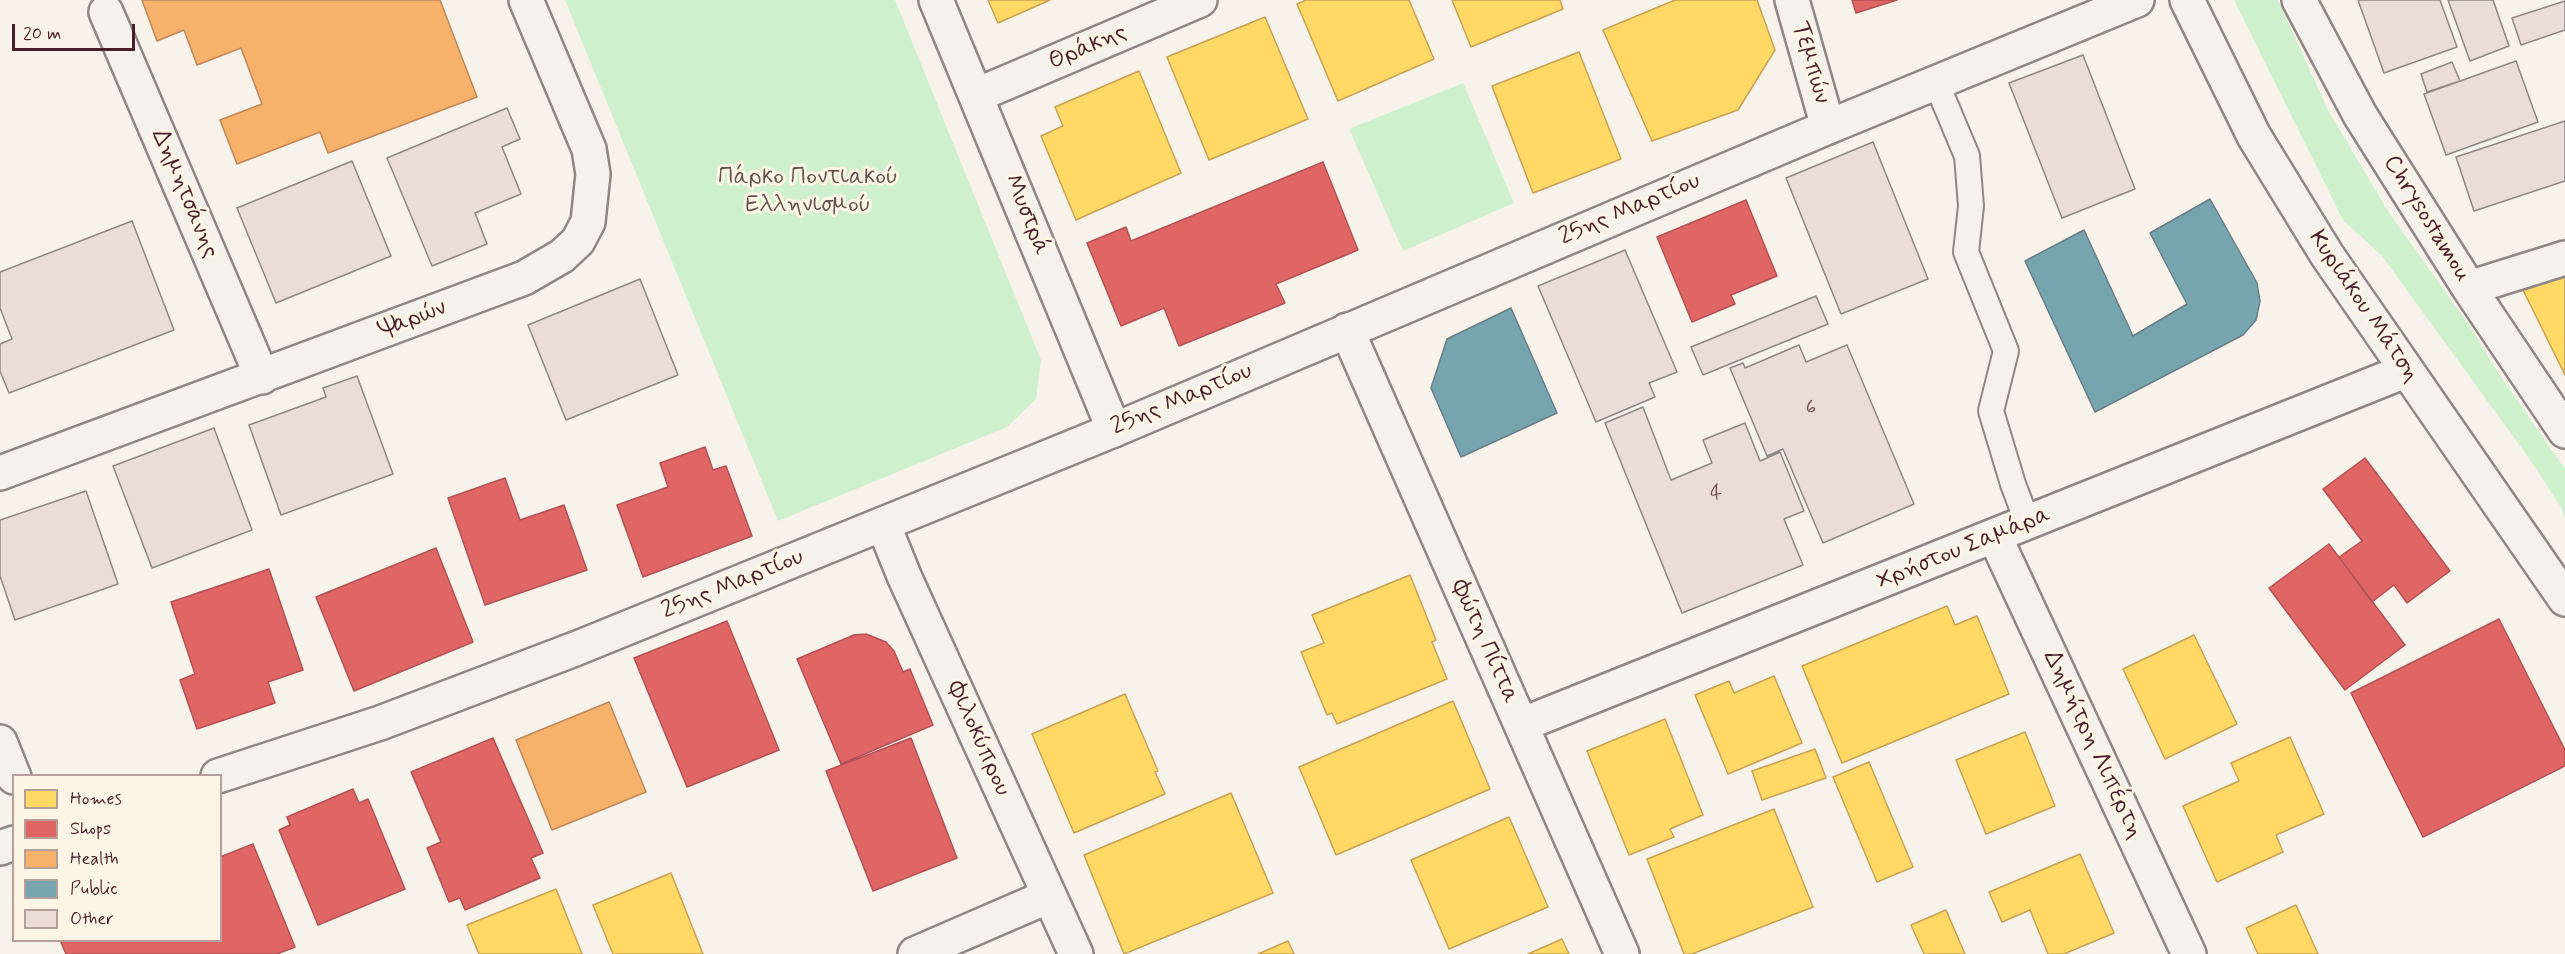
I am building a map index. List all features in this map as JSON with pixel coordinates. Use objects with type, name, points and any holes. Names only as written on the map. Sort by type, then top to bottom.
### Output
[{"type":"street","name":"Ψαρών","points":[[0,473],[262,377],[543,269],[578,241],[588,222],[593,174],[589,149],[526,0]]},
{"type":"street","name":"Μυστρά","points":[[936,0],[1114,430]]},
{"type":"street","name":"Θράκης","points":[[977,95],[1200,0]]},
{"type":"street","name":"Τεμπών","points":[[1792,0],[1828,127]]},
{"type":"street","name":"25ης Μαρτίου","points":[[222,775],[380,723],[575,650],[1114,430],[1828,127],[2137,0]]},
{"type":"street","name":"Κυριάκου Μάτση","points":[[2187,0],[2254,136],[2327,255],[2405,371],[2565,599]]},
{"type":"street","name":"Chrysostamou","points":[[2299,0],[2360,115],[2469,288],[2565,431]]},
{"type":"street","name":"Δημητσάνης","points":[[106,12],[262,377]]},
{"type":"street","points":[[2469,288],[2565,258]]},
{"type":"street","name":"Φώτη Πίττα","points":[[1347,330],[1622,954]]},
{"type":"street","name":"Χρήστου Σαμάρα","points":[[1521,725],[2028,524],[2405,371]]},
{"type":"street","name":"Φιλοκύπρου","points":[[883,524],[1076,954]]},
{"type":"street","name":"Δημήτρη Λιπέρτη","points":[[1995,537],[2189,954]]},
{"type":"street","points":[[0,742],[13,774]]},
{"type":"street","points":[[915,954],[1049,896]]},
{"type":"lane","points":[[1936,82],[1967,156],[1971,206],[1966,252],[2006,351],[1992,411],[2013,484],[2028,524]]},
{"type":"green space","name":"Πάρκο Ποντιακού Ελληνισμού","points":[[565,0],[895,0],[1041,360],[1036,399],[1007,427],[778,521]]},
{"type":"green space","points":[[2234,0],[2278,0],[2328,110],[2389,213],[2469,325],[2497,371],[2565,469],[2565,519],[2562,509],[2531,461],[2382,256],[2343,220]]},
{"type":"green space","points":[[1463,83],[1514,203],[1403,251],[1349,129]]},
{"type":"building: Homes","points":[[988,0],[1050,0],[998,23]]},
{"type":"building: Homes","points":[[1306,0],[1409,0],[1434,59],[1338,101],[1297,4]]},
{"type":"building: Homes","points":[[1452,0],[1560,0],[1563,9],[1471,47]]},
{"type":"building: Homes","points":[[1675,0],[1757,0],[1775,50],[1738,110],[1652,141],[1603,30]]},
{"type":"building: Homes","points":[[1265,17],[1308,119],[1209,160],[1167,57]]},
{"type":"building: Homes","points":[[1579,52],[1621,159],[1533,193],[1492,86]]},
{"type":"building: Homes","points":[[1139,71],[1181,173],[1076,220],[1041,136],[1063,126],[1055,107]]},
{"type":"building: Homes","points":[[2565,270],[2565,375],[2521,286]]},
{"type":"building: Homes","points":[[1410,575],[1436,640],[1432,642],[1447,679],[1337,724],[1332,713],[1327,715],[1301,652],[1324,643],[1312,615]]},
{"type":"building: Homes","points":[[1947,606],[1955,625],[1977,616],[2009,694],[1842,763],[1802,666]]},
{"type":"building: Homes","points":[[2194,635],[2237,724],[2165,759],[2123,669]]},
{"type":"building: Homes","points":[[1774,676],[1802,743],[1728,774],[1695,695],[1729,681],[1734,693]]},
{"type":"building: Homes","points":[[1125,694],[1158,771],[1155,772],[1165,794],[1074,833],[1032,734]]},
{"type":"building: Homes","points":[[1453,701],[1490,789],[1336,855],[1299,767]]},
{"type":"building: Homes","points":[[1665,719],[1703,815],[1670,829],[1674,837],[1629,855],[1587,751]]},
{"type":"building: Homes","points":[[2025,732],[2055,806],[1986,834],[1956,760]]},
{"type":"building: Homes","points":[[2290,737],[2324,814],[2276,835],[2283,852],[2217,882],[2183,806],[2239,781],[2231,763]]},
{"type":"building: Homes","points":[[1815,749],[1826,778],[1762,800],[1752,771]]},
{"type":"building: Homes","points":[[1869,762],[1913,867],[1877,882],[1833,777]]},
{"type":"building: Homes","points":[[1231,793],[1273,893],[1124,954],[1084,855]]},
{"type":"building: Homes","points":[[1774,809],[1813,907],[1692,954],[1684,954],[1647,859]]},
{"type":"building: Homes","points":[[1509,817],[1548,907],[1449,949],[1411,860]]},
{"type":"building: Homes","points":[[2080,854],[2114,933],[2064,954],[2048,954],[2030,910],[2002,922],[1989,892]]},
{"type":"building: Homes","points":[[671,873],[703,954],[613,954],[593,905]]},
{"type":"building: Homes","points":[[556,889],[582,954],[479,954],[467,925]]},
{"type":"building: Homes","points":[[2296,905],[2318,954],[2258,954],[2246,928]]},
{"type":"building: Homes","points":[[1946,910],[1965,954],[1924,954],[1911,925]]},
{"type":"building: Homes","points":[[1562,939],[1569,954],[1528,954]]},
{"type":"building: Homes","points":[[1288,941],[1294,954],[1258,954]]},
{"type":"building: Shops","points":[[1852,0],[1897,0],[1856,13]]},
{"type":"building: Shops","points":[[1323,162],[1358,250],[1276,284],[1285,303],[1179,346],[1164,308],[1121,326],[1087,243],[1126,227],[1131,241]]},
{"type":"building: Shops","points":[[1746,200],[1777,276],[1731,295],[1735,304],[1692,322],[1657,237]]},
{"type":"building: Shops","points":[[705,447],[713,470],[726,466],[752,536],[643,577],[617,505],[668,487],[660,463]]},
{"type":"building: Shops","points":[[2365,458],[2450,571],[2407,603],[2394,585],[2372,602],[2339,557],[2362,541],[2323,489]]},
{"type":"building: Shops","points":[[505,478],[520,520],[564,505],[587,570],[485,605],[448,498]]},
{"type":"building: Shops","points":[[2329,544],[2405,645],[2345,690],[2269,588]]},
{"type":"building: Shops","points":[[436,548],[473,642],[354,691],[316,597]]},
{"type":"building: Shops","points":[[269,569],[303,670],[268,682],[275,703],[197,729],[180,680],[195,674],[171,602]]},
{"type":"building: Shops","points":[[2499,619],[2565,750],[2565,766],[2423,837],[2351,693]]},
{"type":"building: Shops","points":[[727,621],[779,750],[687,787],[634,658]]},
{"type":"building: Shops","points":[[866,634],[886,642],[894,651],[903,672],[910,669],[933,725],[841,764],[797,659],[854,635]]},
{"type":"building: Shops","points":[[493,738],[543,853],[531,858],[540,878],[465,910],[460,898],[449,902],[427,848],[441,842],[411,772]]},
{"type":"building: Shops","points":[[911,738],[957,858],[873,891],[826,771]]},
{"type":"building: Shops","points":[[353,789],[359,803],[368,799],[405,889],[318,925],[279,830],[290,825],[287,817]]},
{"type":"building: Shops","points":[[253,844],[295,947],[277,954],[66,954],[61,942],[222,942],[222,856]]},
{"type":"building: Health","points":[[142,0],[440,0],[477,97],[328,153],[320,132],[237,164],[220,120],[262,104],[241,48],[197,65],[184,30],[157,41]]},
{"type":"building: Health","points":[[609,702],[646,792],[552,830],[516,740]]},
{"type":"building: Public","points":[[2210,199],[2257,283],[2260,301],[2256,320],[2243,335],[2095,412],[2025,261],[2084,230],[2133,336],[2187,304],[2150,233]]},
{"type":"building: Public","points":[[1511,308],[1557,413],[1461,457],[1431,388],[1447,339]]},
{"type":"building: Other","points":[[2358,0],[2440,0],[2457,47],[2384,73]]},
{"type":"building: Other","points":[[2448,0],[2493,0],[2509,46],[2470,61]]},
{"type":"building: Other","points":[[2565,1],[2565,30],[2521,45],[2512,18]]},
{"type":"building: Other","points":[[2083,55],[2135,189],[2062,218],[2009,83]]},
{"type":"building: Other","points":[[2516,61],[2538,122],[2446,155],[2424,94]]},
{"type":"building: Other","points":[[2452,62],[2460,81],[2427,92],[2421,74]]},
{"type":"building: Other","points":[[507,108],[520,139],[502,147],[521,194],[475,213],[487,244],[432,266],[387,158]]},
{"type":"building: Other","points":[[2565,121],[2565,181],[2474,211],[2456,157]]},
{"type":"building: Other","points":[[1873,142],[1928,279],[1841,314],[1786,178]]},
{"type":"building: Other","points":[[352,161],[391,256],[276,303],[237,208]]},
{"type":"building: Other","points":[[132,221],[174,330],[9,393],[0,371],[0,344],[12,339],[0,308],[0,272]]},
{"type":"building: Other","points":[[1625,250],[1677,372],[1649,383],[1655,397],[1596,422],[1538,286]]},
{"type":"building: Other","points":[[640,279],[678,375],[566,420],[528,325]]},
{"type":"building: Other","points":[[1816,296],[1828,324],[1703,375],[1691,347]]},
{"type":"building: Other","points":[[1799,345],[1806,362],[1847,345],[1914,504],[1823,543],[1783,449],[1767,456],[1730,368],[1743,363],[1745,368]]},
{"type":"building: Other","points":[[357,376],[393,474],[281,515],[249,425],[326,397],[323,388]]},
{"type":"building: Other","points":[[1643,407],[1671,480],[1712,463],[1703,440],[1745,423],[1760,461],[1780,452],[1804,511],[1784,519],[1803,565],[1682,613],[1605,423]]},
{"type":"building: Other","points":[[214,428],[252,530],[152,568],[113,466]]},
{"type":"building: Other","points":[[86,491],[118,584],[15,620],[0,576],[0,520]]}]
